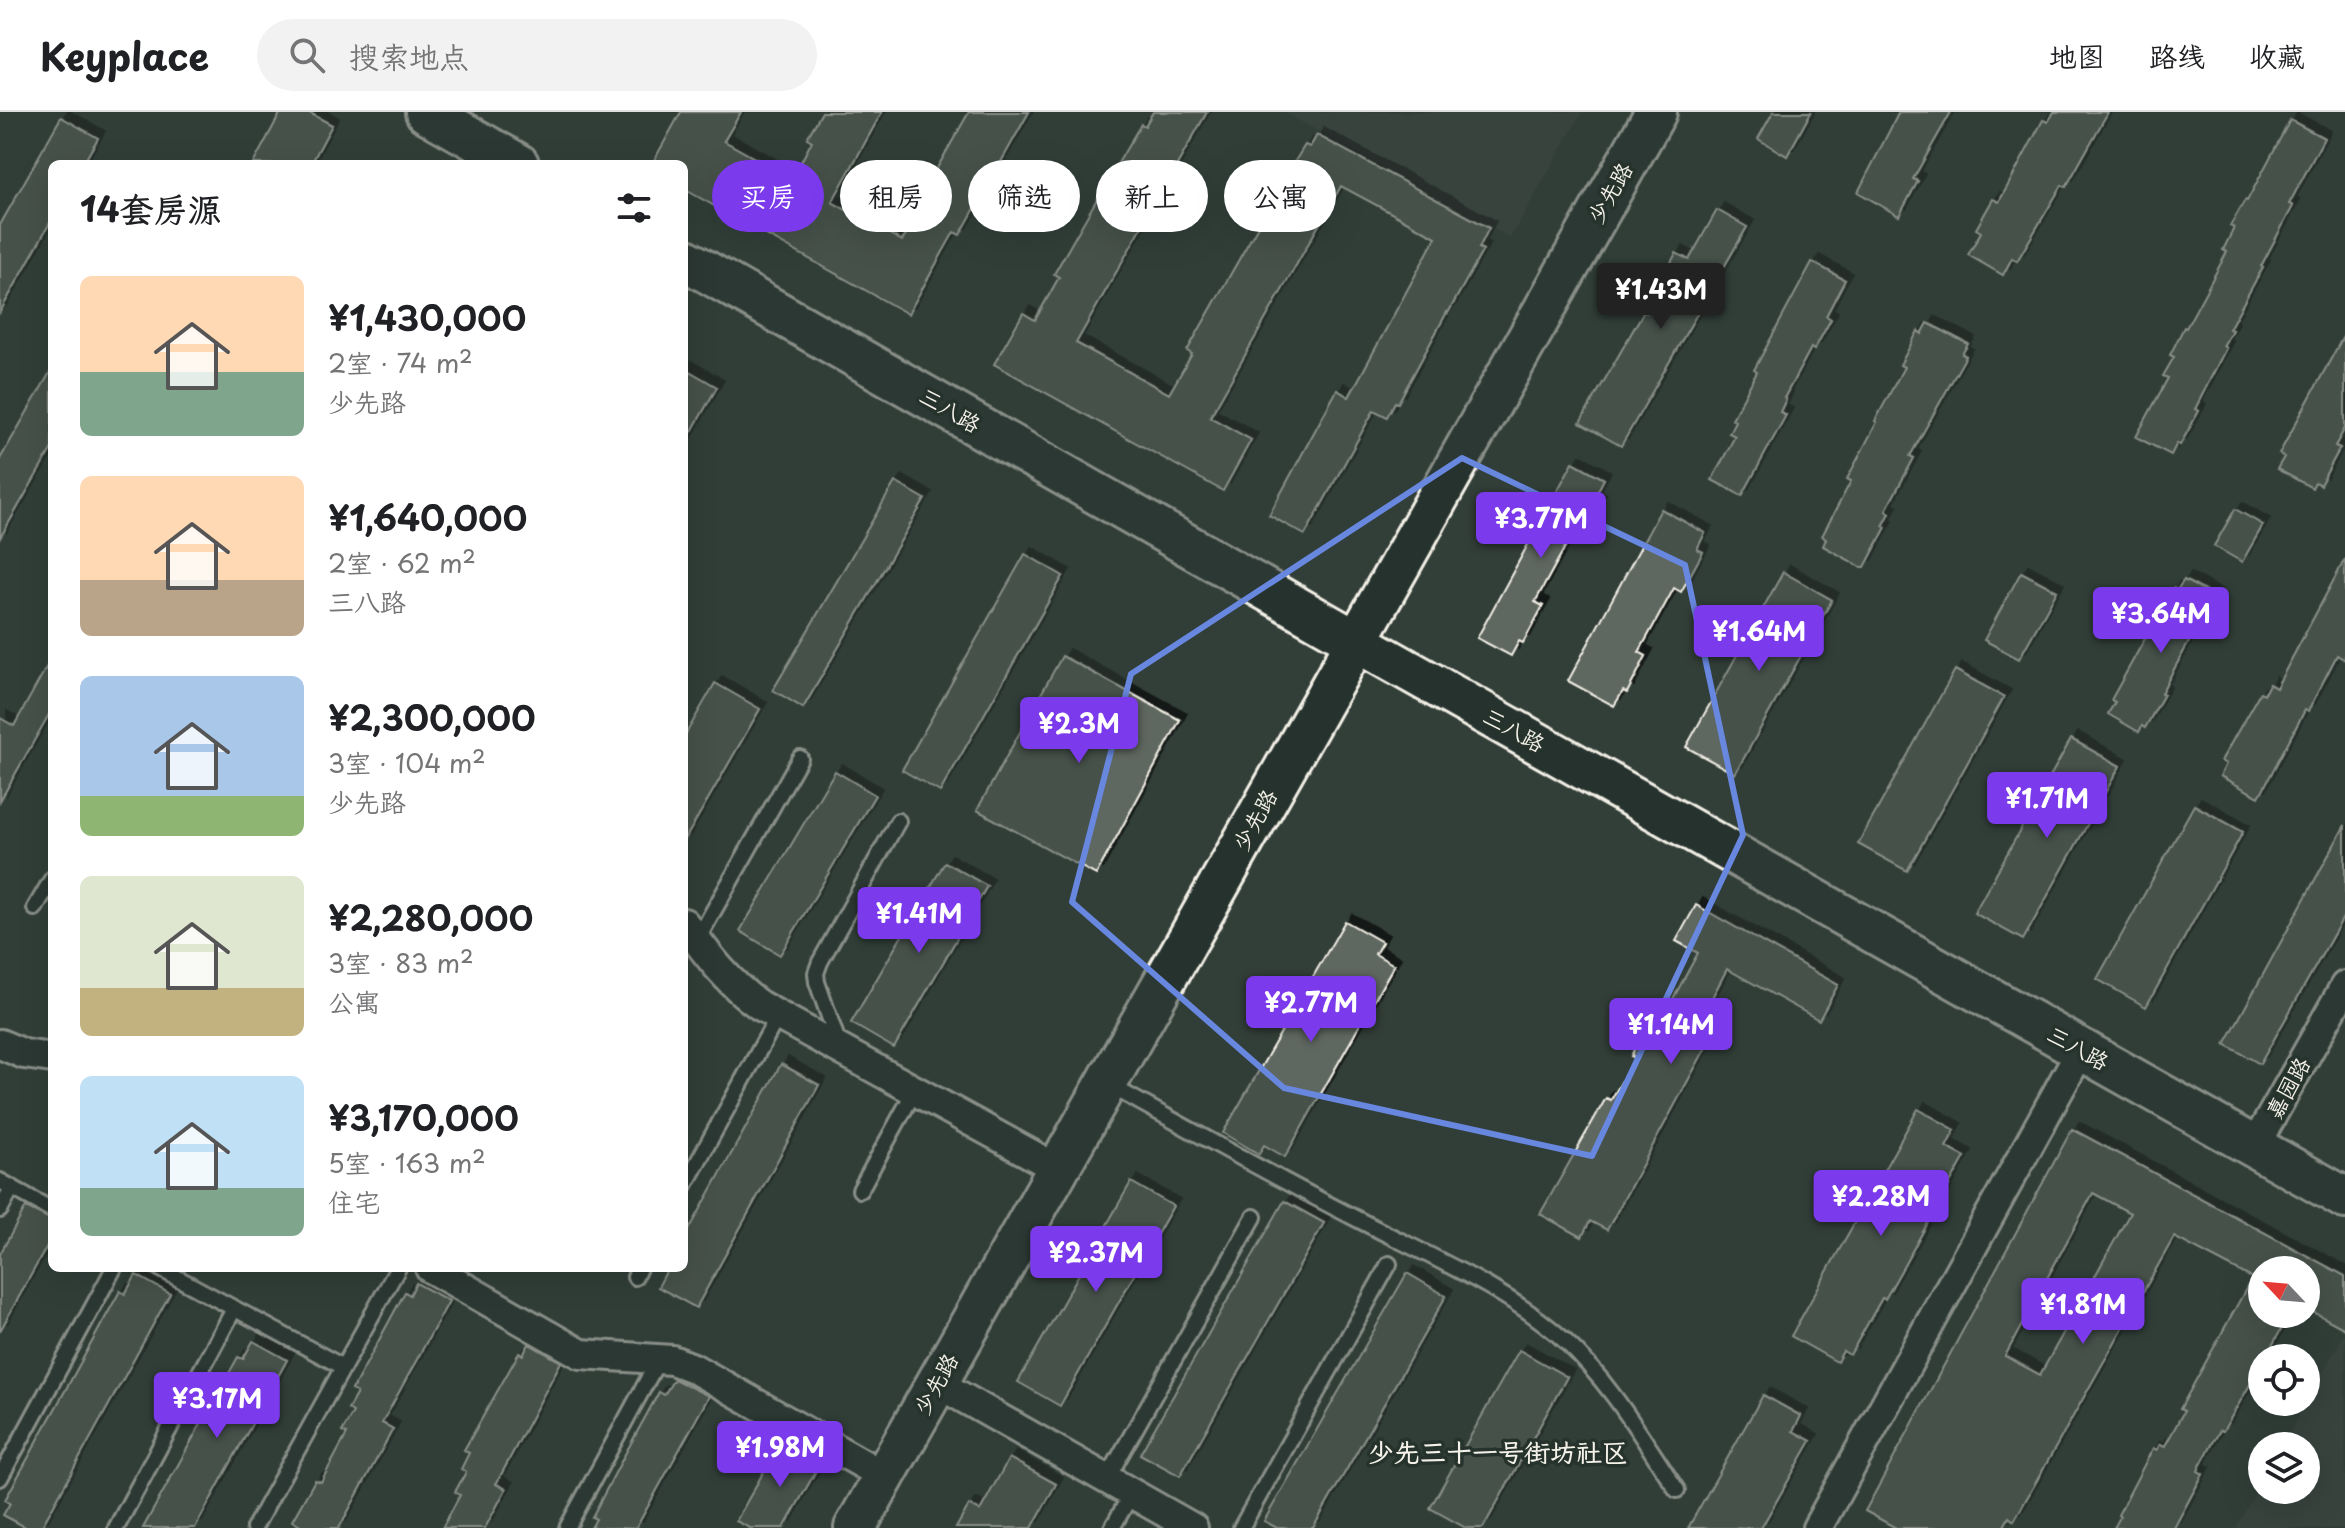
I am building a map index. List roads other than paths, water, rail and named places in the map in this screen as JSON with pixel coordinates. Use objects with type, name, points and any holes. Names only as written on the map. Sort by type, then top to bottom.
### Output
[{"type":"main road","points":[[426,112],[511,160]]},
{"type":"main road","name":"少先路","points":[[855,1528],[1656,112]]},
{"type":"main road","name":"三八路","points":[[688,261],[2345,1198]]},
{"type":"street","points":[[690,932],[724,976],[741,992],[778,1016],[1058,1169]]},
{"type":"street","name":"嘉园路","points":[[2254,1147],[2345,986]]},
{"type":"street","points":[[0,1044],[24,1054],[48,1057]]},
{"type":"street","points":[[1827,1525],[2081,1050]]},
{"type":"street","points":[[437,1272],[581,1354],[672,1360],[693,1368],[884,1476]]},
{"type":"street","points":[[937,1383],[1193,1528]]},
{"type":"lane","points":[[690,932],[800,758]]},
{"type":"lane","points":[[841,1050],[816,973],[898,821]]},
{"type":"lane","points":[[35,908],[48,886]]},
{"type":"lane","points":[[688,1180],[778,1016]]},
{"type":"lane","points":[[1106,1083],[1318,1199],[1505,1296],[1562,1338],[1590,1364],[1677,1490]]},
{"type":"lane","points":[[860,1190],[915,1090]]},
{"type":"lane","points":[[0,1210],[6,1184],[48,1208]]},
{"type":"lane","points":[[1112,1528],[1119,1486],[1254,1217]]},
{"type":"lane","points":[[1241,1528],[1389,1264]]},
{"type":"lane","points":[[0,1478],[112,1272]]},
{"type":"lane","points":[[166,1272],[343,1367]]},
{"type":"lane","points":[[254,1528],[396,1272]]},
{"type":"lane","points":[[116,1528],[234,1309]]},
{"type":"lane","points":[[567,1528],[659,1359]]},
{"type":"district","name":"少先三十一号街坊社区","points":[[1498,1453]]}]
